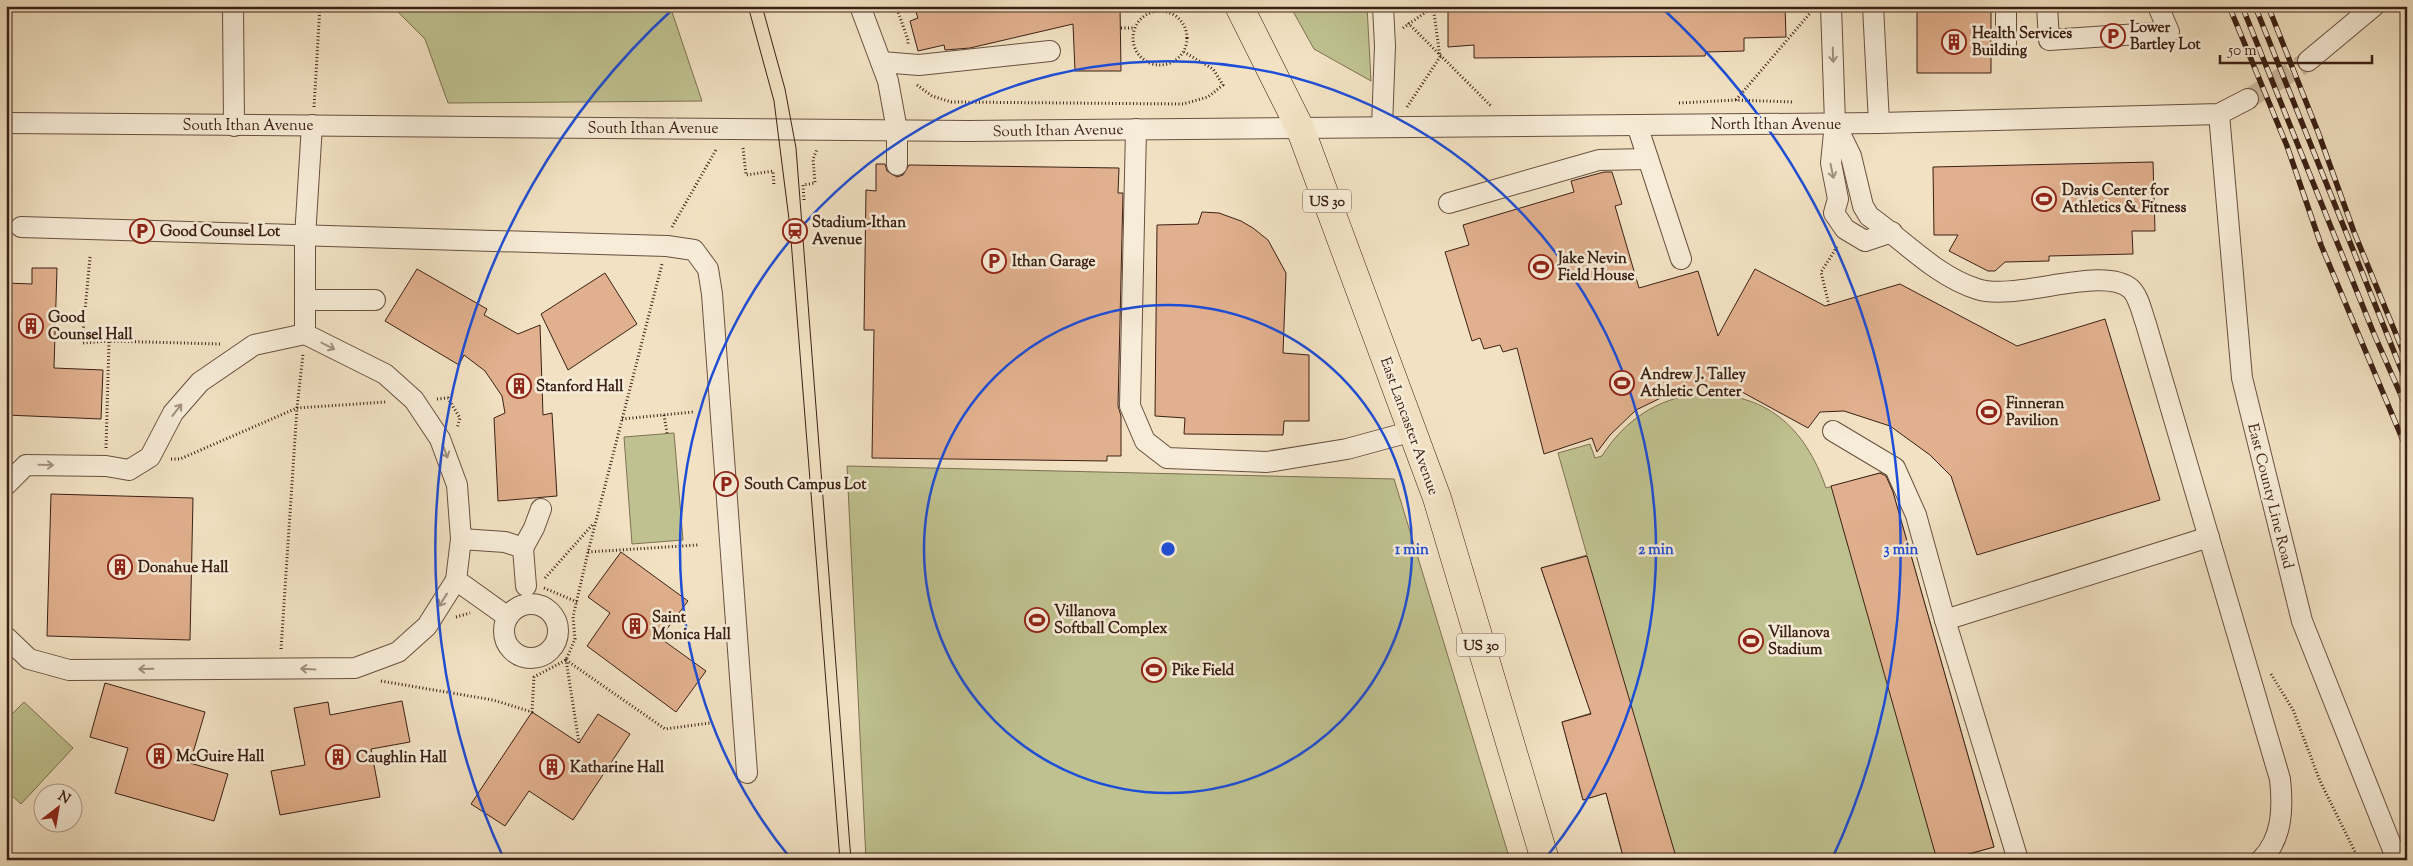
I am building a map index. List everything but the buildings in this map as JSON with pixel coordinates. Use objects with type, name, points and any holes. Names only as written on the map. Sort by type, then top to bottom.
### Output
[{"type":"highway","name":"East Lancaster Avenue","points":[[1239,6],[1300,128],[1437,498],[1545,860]]},
{"type":"street","points":[[234,6],[234,126]]},
{"type":"street","points":[[860,6],[888,81],[897,130],[897,164]]},
{"type":"street","points":[[1383,6],[1389,127]]},
{"type":"street","points":[[1830,6],[1835,123],[1831,163],[1838,199],[1834,213],[1844,229],[1865,241],[1892,232]]},
{"type":"street","points":[[1873,6],[1879,123]]},
{"type":"street","points":[[2006,6],[2006,44]]},
{"type":"street","points":[[2047,6],[2049,40],[2169,32],[2158,6]]},
{"type":"street","points":[[2308,61],[2369,8]]},
{"type":"street","points":[[881,62],[908,64],[1050,51]]},
{"type":"street","name":"North Ithan Avenue","points":[[1300,128],[1879,123],[2219,114],[2248,99]]},
{"type":"street","name":"East County Line Road","points":[[2219,114],[2242,378],[2302,620],[2397,860]]},
{"type":"street","name":"South Ithan Avenue","points":[[6,123],[897,130],[1300,128]]},
{"type":"street","points":[[1835,123],[1851,156],[1862,198],[1869,216],[1956,280],[1977,289],[1998,293],[2089,280],[2114,281],[2130,288],[2136,297],[2146,324],[2280,778],[2282,800],[2281,823],[2261,860]]},
{"type":"street","points":[[305,334],[306,237],[312,125]]},
{"type":"street","points":[[1637,125],[1681,259]]},
{"type":"street","points":[[1136,129],[1130,406],[1145,441],[1167,458],[1267,462],[1347,449],[1413,432]]},
{"type":"street","points":[[1449,203],[1599,160],[1648,159]]},
{"type":"street","points":[[1838,199],[1850,202],[1862,198]]},
{"type":"street","points":[[21,227],[306,237],[667,246],[694,250],[708,269],[747,773]]},
{"type":"street","points":[[305,300],[374,300]]},
{"type":"street","points":[[6,485],[26,465],[106,466],[129,470],[150,457],[173,413],[200,382],[254,344],[305,334],[385,374],[414,400],[440,439],[457,485],[461,539],[456,580],[427,626],[398,652],[355,668],[311,670],[280,667],[69,670],[29,659],[6,637]]},
{"type":"street","points":[[1833,431],[1895,468],[1916,515],[1945,620],[2018,860]]},
{"type":"street","points":[[535,582],[523,548],[534,528],[541,509]]},
{"type":"street","points":[[1945,620],[2209,537]]},
{"type":"street","points":[[461,539],[505,542],[523,548]]},
{"type":"street","points":[[456,580],[508,617]]},
{"type":"path","points":[[312,125],[320,6]]},
{"type":"path","points":[[896,6],[908,40],[908,64],[914,82],[932,96],[950,102],[1183,104],[1208,98],[1223,85],[1213,69],[1184,52]]},
{"type":"path","points":[[1154,6],[1156,11]]},
{"type":"path","points":[[1721,124],[1735,100],[1816,6]]},
{"type":"path","points":[[1385,46],[1408,24],[1433,7],[1440,57],[1406,109],[1389,127]]},
{"type":"path","points":[[1156,11],[1174,14],[1186,27],[1187,44],[1184,52],[1171,63],[1162,65],[1146,61],[1134,46],[1135,28],[1140,20],[1156,11]]},
{"type":"path","points":[[1408,24],[1494,108],[1484,108]]},
{"type":"path","points":[[1121,28],[1135,28]]},
{"type":"path","points":[[1678,103],[1735,100],[1802,102]]},
{"type":"path","points":[[1406,109],[1416,109]]},
{"type":"path","points":[[735,128],[746,175],[773,171],[774,186]]},
{"type":"path","points":[[579,743],[566,660],[575,639],[573,618],[595,521],[673,224],[735,128]]},
{"type":"path","points":[[804,200],[803,185],[815,183],[814,159],[816,152]]},
{"type":"path","points":[[1829,306],[1820,272],[1842,240]]},
{"type":"path","points":[[90,257],[82,343],[109,341],[254,344]]},
{"type":"path","points":[[280,667],[297,408],[305,334]]},
{"type":"path","points":[[106,466],[109,341]]},
{"type":"path","points":[[150,457],[180,459],[297,408],[414,400]]},
{"type":"path","points":[[622,419],[693,412]]},
{"type":"path","points":[[664,415],[667,433]]},
{"type":"path","points":[[535,582],[595,521]]},
{"type":"path","points":[[588,552],[698,545]]},
{"type":"path","points":[[2246,662],[2260,659],[2293,710],[2320,781],[2358,860]]},
{"type":"path","points":[[376,680],[493,700],[532,712],[534,677],[566,660]]},
{"type":"path","points":[[566,660],[665,730],[710,723]]},
{"type":"green space","points":[[392,6],[670,6],[702,101],[448,103],[425,39]]},
{"type":"green space","points":[[1290,6],[1367,6],[1371,81],[1314,49]]},
{"type":"green space","name":"Villanova Stadium","points":[[1699,394],[1723,395],[1744,399],[1780,417],[1807,447],[1826,488],[1887,471],[1994,847],[1947,860],[1624,860],[1606,793],[1583,800],[1562,722],[1591,713],[1541,568],[1587,555],[1558,453],[1590,444],[1595,458],[1602,456],[1621,432],[1643,413],[1669,400]]},
{"type":"green space","points":[[674,433],[683,540],[632,544],[624,437]]},
{"type":"green space","name":"Pike Field","points":[[847,466],[1394,479],[1510,860],[866,860]]},
{"type":"green space","points":[[24,702],[73,748],[40,784],[32,784],[32,792],[21,804],[6,790],[6,720]]},
{"type":"tunnel","points":[[2248,99],[2308,61]]},
{"type":"tram line","points":[[748,6],[774,101],[790,227],[840,860]]},
{"type":"tram line","points":[[762,6],[785,89],[796,148],[851,860]]},
{"type":"railway","points":[[2229,6],[2287,146],[2321,245],[2407,450]]},
{"type":"railway","points":[[2242,6],[2374,334],[2407,409]]},
{"type":"railway","points":[[2255,6],[2407,384]]},
{"type":"railway","points":[[2268,6],[2318,132],[2354,232],[2407,361]]},
{"type":"place","name":"Lower Bartley Lot","points":[[2113,36]]},
{"type":"place","name":"Health Services Building","points":[[1954,42]]},
{"type":"place","name":"Davis Center for Athletics & Fitness","points":[[2044,199]]},
{"type":"place","name":"Good Counsel Lot","points":[[142,231]]},
{"type":"place","name":"Stadium-Ithan Avenue","points":[[795,231]]},
{"type":"place","name":"Ithan Garage","points":[[994,261]]},
{"type":"place","name":"Jake Nevin Field House","points":[[1541,267]]},
{"type":"place","name":"Good Counsel Hall","points":[[31,326]]},
{"type":"place","name":"Andrew J. Talley Athletic Center","points":[[1622,383]]},
{"type":"place","name":"Stanford Hall","points":[[519,386]]},
{"type":"place","name":"Finneran Pavilion","points":[[1989,412]]},
{"type":"place","name":"South Campus Lot","points":[[726,484]]},
{"type":"place","name":"Donahue Hall","points":[[120,567]]},
{"type":"place","name":"Villanova Softball Complex","points":[[1037,620]]},
{"type":"place","name":"Saint Monica Hall","points":[[635,626]]},
{"type":"place","name":"Villanova Stadium","points":[[1751,641]]},
{"type":"place","name":"Pike Field","points":[[1154,670]]},
{"type":"place","name":"McGuire Hall","points":[[159,756]]},
{"type":"place","name":"Caughlin Hall","points":[[338,757]]},
{"type":"place","name":"Katharine Hall","points":[[552,767]]}]
